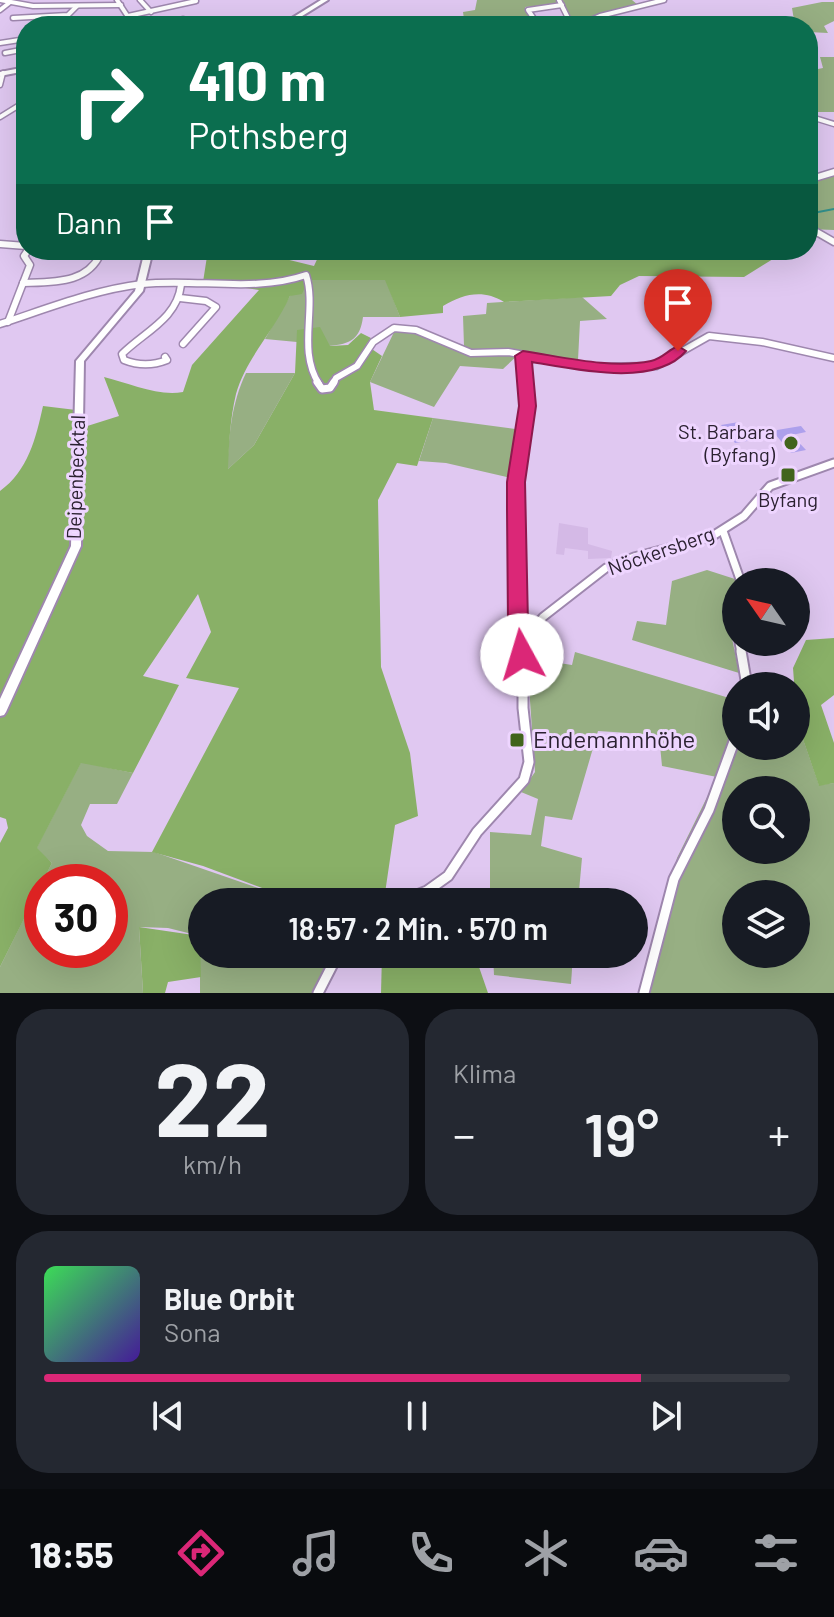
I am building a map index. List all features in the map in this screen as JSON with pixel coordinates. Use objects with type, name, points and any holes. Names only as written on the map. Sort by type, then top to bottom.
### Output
[{"type":"main road","points":[[299,16],[325,0]]},
{"type":"main road","name":"Deipenbecktal","points":[[0,712],[76,546],[80,361],[142,284],[147,260]]},
{"type":"street","points":[[0,0],[77,6],[119,3],[128,16],[196,1]]},
{"type":"street","points":[[140,0],[151,12]]},
{"type":"street","points":[[600,16],[664,0]]},
{"type":"street","points":[[0,10],[9,3]]},
{"type":"street","points":[[532,16],[528,10],[561,3]]},
{"type":"street","points":[[50,16],[68,15],[77,6]]},
{"type":"street","points":[[5,53],[16,51]]},
{"type":"street","points":[[0,85],[2,74]]},
{"type":"street","points":[[4,323],[30,265],[27,260]]},
{"type":"street","points":[[23,283],[46,282],[87,272],[94,268],[98,260]]},
{"type":"street","points":[[4,323],[78,298],[142,284],[283,283],[306,275],[310,287],[306,332],[320,388],[330,388],[336,378],[357,366],[373,342],[394,328],[416,330],[465,352],[508,352],[592,367],[651,367],[702,337],[716,336],[762,342],[834,358]]},
{"type":"street","points":[[165,357],[167,360],[156,365],[140,365],[126,362],[122,354],[158,325],[180,298],[181,285]]},
{"type":"street","points":[[180,298],[206,301],[216,307],[183,344]]},
{"type":"street","points":[[522,655],[518,624],[516,482],[527,406],[523,356]]},
{"type":"street","name":"Nöckersberg","points":[[431,888],[448,876],[477,832],[524,780],[529,762],[523,708],[522,655],[529,634],[543,617],[606,568],[634,557],[689,545],[723,531],[748,512],[770,486],[834,463]]},
{"type":"street","points":[[723,531],[736,568]]},
{"type":"street","points":[[644,993],[674,879],[709,810],[727,760]]},
{"type":"street","points":[[318,993],[331,968]]},
{"type":"shaded area","points":[[559,523],[588,528],[588,544],[612,551],[611,558],[588,559],[588,551],[565,548],[564,555],[556,554]]},
{"type":"green space","points":[[477,0],[632,0],[638,5],[604,16],[569,16],[564,4],[525,7],[531,16],[464,16],[463,12],[475,10]]},
{"type":"green space","points":[[834,2],[834,21],[824,26],[828,33],[818,32],[818,16],[793,16],[792,8]]},
{"type":"green space","points":[[820,57],[834,57],[834,112],[818,112],[818,69],[823,68]]},
{"type":"green space","points":[[834,175],[834,230],[818,229],[818,180]]},
{"type":"green space","points":[[206,260],[289,260],[314,266],[317,260],[771,260],[744,277],[639,276],[620,285],[611,296],[504,302],[481,294],[458,298],[443,306],[443,313],[400,317],[385,280],[308,280],[302,294],[290,296],[254,356],[236,394],[228,469],[254,445],[295,373],[297,330],[320,327],[330,346],[348,345],[361,333],[371,338],[366,345],[382,356],[370,382],[374,410],[433,418],[417,466],[397,463],[378,500],[381,667],[410,753],[418,816],[395,825],[386,888],[262,888],[203,866],[152,852],[239,688],[186,678],[211,632],[198,594],[143,676],[179,685],[133,773],[81,763],[37,848],[52,864],[24,864],[24,919],[0,967],[0,843],[8,828],[6,819],[0,817],[0,491],[24,464],[34,442],[43,406],[76,410],[75,556],[81,428],[119,416],[104,377],[154,391],[183,392],[192,365],[259,290],[203,282]]},
{"type":"green space","points":[[308,280],[386,280],[400,317],[363,317],[357,335],[349,342],[337,345],[329,346],[322,338],[297,330],[297,342],[265,339],[290,296]]},
{"type":"green space","points":[[582,297],[607,319],[580,321],[578,360],[521,352],[503,369],[460,366],[434,407],[370,382],[395,330],[411,330],[461,349],[464,346],[463,316],[486,314],[487,303]]},
{"type":"green space","points":[[246,373],[295,373],[254,445],[227,470],[234,408]]},
{"type":"green space","points":[[433,418],[530,431],[520,480],[446,463],[419,461]]},
{"type":"green space","points":[[707,570],[722,575],[722,656],[736,656],[739,672],[632,640],[637,621],[666,625],[672,581]]},
{"type":"green space","points":[[834,638],[834,695],[821,705],[834,743],[834,783],[819,786],[810,760],[810,672],[793,672],[793,668],[799,656],[810,656],[810,640]]},
{"type":"green space","points":[[575,652],[722,696],[722,760],[810,759],[819,785],[834,783],[834,993],[647,993],[677,858],[717,777],[662,766],[659,735],[598,731],[572,820],[545,816],[541,846],[582,858],[579,888],[490,888],[490,832],[531,835],[538,799],[521,792],[535,772],[527,658],[572,665]]},
{"type":"green space","points":[[81,762],[133,773],[117,804],[90,804],[81,825],[87,836],[108,851],[154,852],[258,888],[188,888],[188,933],[168,928],[139,927],[143,993],[0,993],[0,967],[24,918],[24,968],[128,968],[128,864],[51,864],[36,849]]},
{"type":"green space","points":[[139,927],[188,934],[188,968],[201,968],[201,977],[168,982],[165,993],[143,993]]},
{"type":"green space","points":[[200,968],[324,968],[312,993],[200,993]]},
{"type":"green space","points":[[382,968],[479,968],[488,993],[381,993]]},
{"type":"green space","points":[[494,968],[572,968],[571,984],[494,975]]},
{"type":"building","points":[[739,422],[753,440],[735,443],[721,425]]},
{"type":"building","name":"St. Barbara (Byfang)","points":[[801,426],[806,432],[792,435],[806,450],[791,453],[775,434],[777,430]]},
{"type":"waterway","points":[[818,212],[834,209]]},
{"type":"place","name":"St. Barbara (Byfang)","points":[[791,443]]},
{"type":"place","name":"Byfang","points":[[788,475]]},
{"type":"place","name":"Endemannhöhe","points":[[517,740]]},
{"type":"route","points":[[522,655],[518,624],[516,482],[527,406],[523,356],[592,367],[647,367],[664,362],[678,351]]}]
